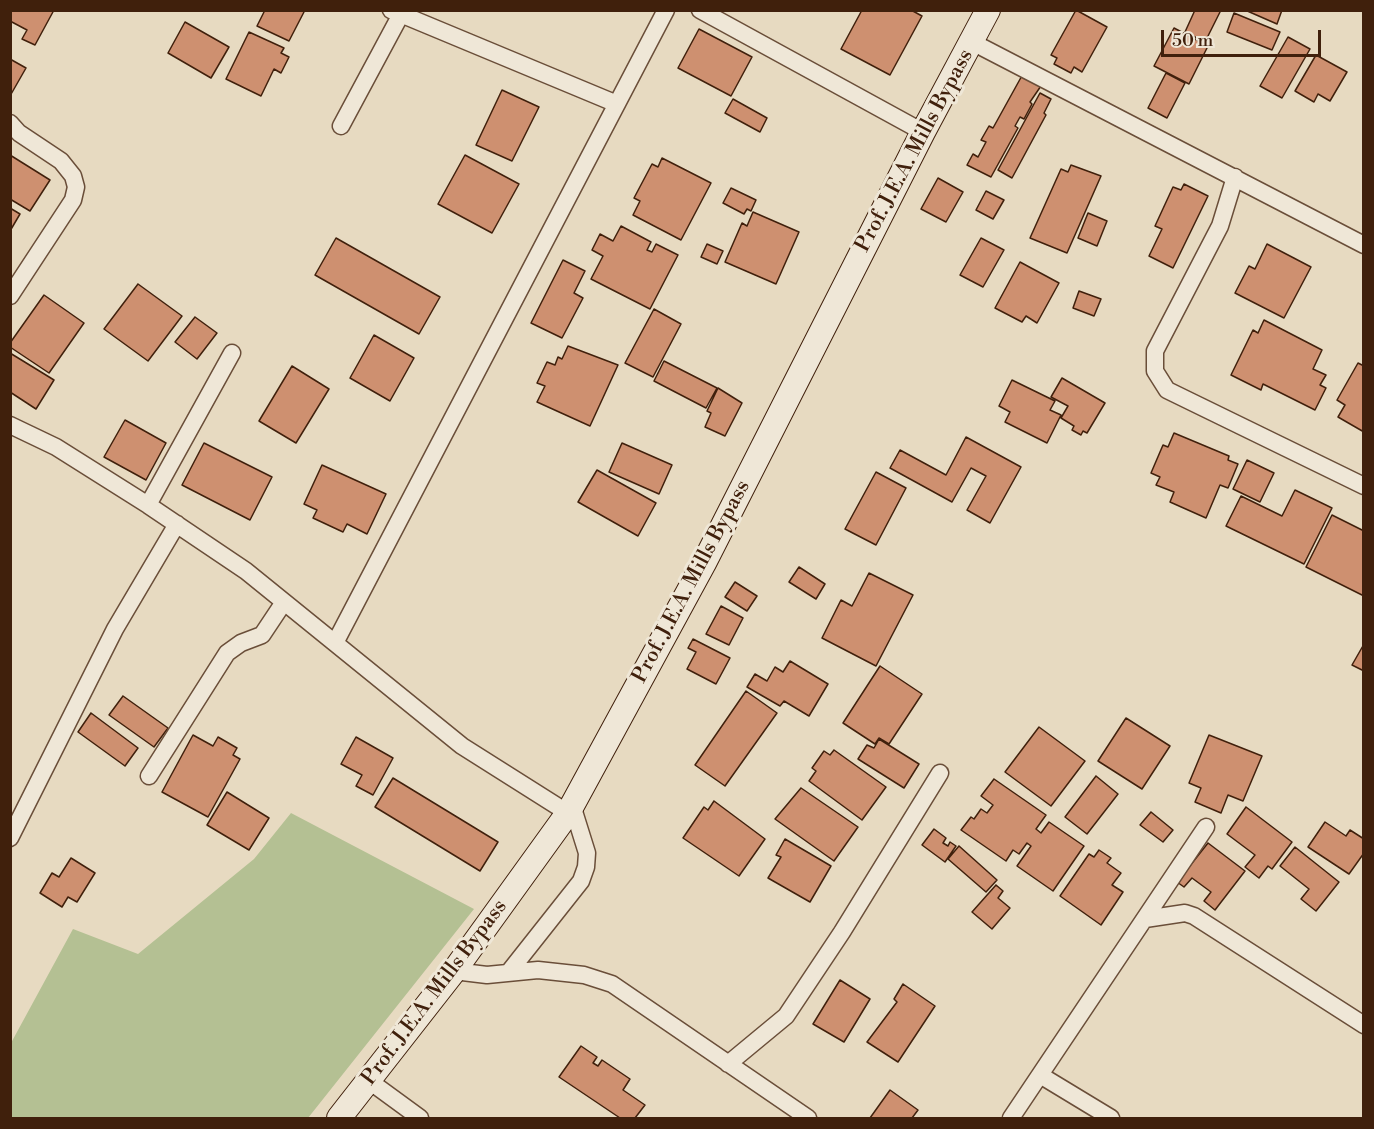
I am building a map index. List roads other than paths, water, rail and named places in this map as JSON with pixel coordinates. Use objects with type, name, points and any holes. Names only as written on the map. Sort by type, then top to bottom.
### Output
[{"type":"street","points":[[335,643],[666,10]]},
{"type":"street","points":[[700,10],[923,132]]},
{"type":"street","name":"Prof. J.E.A. Mills Bypass","points":[[339,1119],[454,971],[570,809],[704,562],[923,132],[988,10]]},
{"type":"street","points":[[341,126],[395,13],[617,104]]},
{"type":"street","points":[[972,42],[1364,245]]},
{"type":"street","points":[[10,123],[19,133],[61,161],[72,176],[76,187],[73,200],[10,296]]},
{"type":"street","points":[[1235,177],[1220,226],[1155,351],[1155,371],[1167,390],[1364,486]]},
{"type":"street","points":[[148,505],[232,353]]},
{"type":"street","points":[[10,424],[56,447],[246,571],[462,746],[570,809],[587,853],[586,867],[581,881],[509,972]]},
{"type":"street","points":[[10,838],[115,629],[177,524]]},
{"type":"street","points":[[149,776],[227,653],[241,642],[262,635],[284,602]]},
{"type":"street","points":[[728,1064],[786,1016],[842,932],[940,773]]},
{"type":"street","points":[[1011,1119],[1206,826]]},
{"type":"street","points":[[1145,919],[1185,913],[1194,916],[1364,1024]]},
{"type":"street","points":[[454,971],[488,975],[538,970],[584,975],[612,984],[808,1119]]},
{"type":"street","points":[[1040,1075],[1111,1119]]},
{"type":"street","points":[[368,1080],[420,1119]]}]
